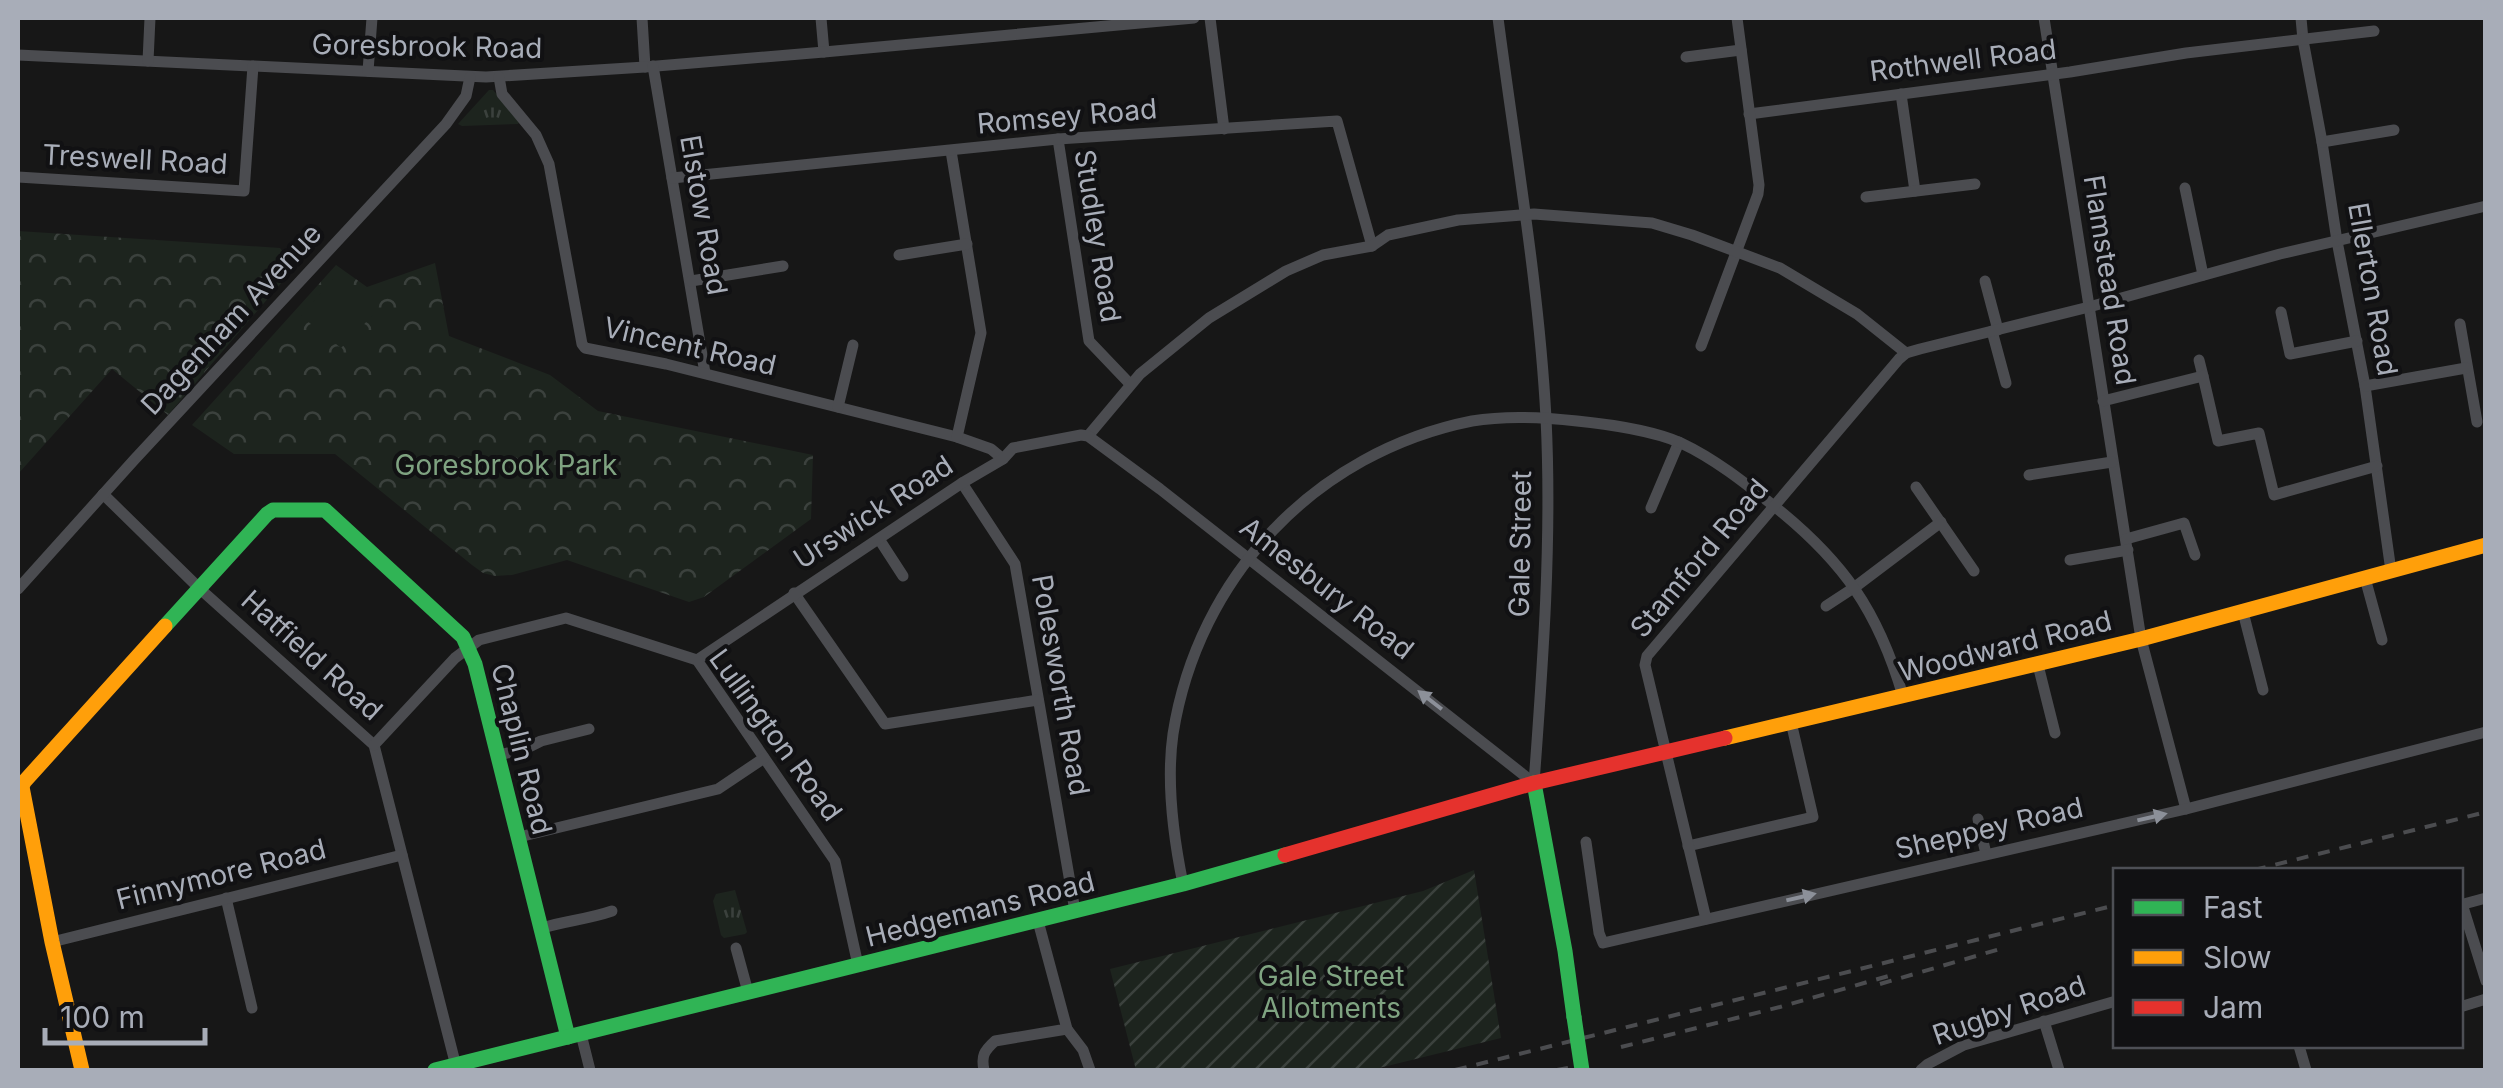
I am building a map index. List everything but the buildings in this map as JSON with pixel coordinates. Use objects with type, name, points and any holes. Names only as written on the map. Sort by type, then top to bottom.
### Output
[{"type":"street","points":[[148,62],[150,18]]},
{"type":"street","points":[[368,71],[372,18]]},
{"type":"street","name":"Elstow Road","points":[[642,18],[706,374]]},
{"type":"street","points":[[822,18],[824,52]]},
{"type":"street","name":"Goresbrook Road","points":[[18,55],[499,77],[1194,18]]},
{"type":"street","points":[[1210,18],[1224,129]]},
{"type":"street","name":"Gale Street","points":[[1498,18],[1546,418],[1548,554],[1534,783],[1565,950],[1582,1070]]},
{"type":"street","points":[[1701,346],[1759,185],[1737,18]]},
{"type":"street","name":"Flamstead Road","points":[[2044,18],[2141,639],[2186,809]]},
{"type":"street","name":"Ellerton Road","points":[[2301,18],[2365,386],[2391,571]]},
{"type":"street","name":"Rothwell Road","points":[[1749,114],[2374,31]]},
{"type":"street","points":[[1686,57],[1740,50]]},
{"type":"street","name":"Treswell Road","points":[[18,177],[244,191],[253,66]]},
{"type":"street","name":"Dagenham Avenue","points":[[18,588],[446,124],[466,96],[470,77]]},
{"type":"street","name":"Vincent Road","points":[[499,77],[502,94],[536,135],[549,164],[582,344],[589,350],[706,374],[957,437],[991,449],[1003,459]]},
{"type":"street","points":[[1901,94],[1915,190]]},
{"type":"street","name":"Romsey Road","points":[[672,178],[1058,139],[1336,121],[1372,246]]},
{"type":"street","points":[[2322,142],[2394,130]]},
{"type":"street","name":"Studley Road","points":[[1058,139],[1089,341],[1130,384]]},
{"type":"street","points":[[951,151],[981,333],[957,437]]},
{"type":"street","points":[[1866,198],[1975,184]]},
{"type":"street","points":[[2185,188],[2203,275]]},
{"type":"street","points":[[1088,436],[1130,384],[1209,318],[1286,271],[1322,255],[1372,246],[1388,234],[1441,222],[1534,214],[1652,223],[1780,268],[1832,298],[1906,354],[2337,240],[2486,206]]},
{"type":"street","points":[[899,256],[967,244]]},
{"type":"street","points":[[690,281],[783,266]]},
{"type":"street","points":[[1985,281],[2006,384]]},
{"type":"street","points":[[2281,312],[2290,354],[2356,341]]},
{"type":"street","points":[[2460,324],[2477,422]]},
{"type":"street","points":[[838,407],[853,344]]},
{"type":"street","name":"Stamford Road","points":[[1706,919],[1644,666],[1647,656],[1906,354]]},
{"type":"street","points":[[2199,360],[2218,441],[2259,433],[2275,500],[2377,466]]},
{"type":"street","points":[[2365,386],[2466,368]]},
{"type":"street","points":[[2103,401],[2203,376]]},
{"type":"street","points":[[1183,884],[1174,840],[1170,775],[1173,734],[1192,658],[1219,601],[1248,558],[1320,488],[1384,449],[1428,432],[1474,421],[1546,418],[1610,424],[1679,442],[1748,484],[1820,545],[1855,587],[1884,638],[1903,696]]},
{"type":"street","name":"Urswick Road","points":[[697,660],[1003,459],[1013,448],[1088,436]]},
{"type":"street","name":"Amesbury Road","points":[[1088,436],[1534,783]]},
{"type":"street","points":[[1652,508],[1679,442]]},
{"type":"street","points":[[2029,475],[2112,462]]},
{"type":"street","name":"Polesworth Road","points":[[962,483],[1016,564],[1075,911]]},
{"type":"street","points":[[1916,487],[1974,570]]},
{"type":"street","name":"Hatfield Road","points":[[103,494],[199,588],[374,745],[456,1068]]},
{"type":"street","name":"Chaplin Road","points":[[52,942],[24,782],[272,510],[319,508],[458,631],[468,647],[574,1036]]},
{"type":"street","points":[[1826,606],[1941,522]]},
{"type":"street","points":[[2070,560],[2127,545],[2184,523],[2195,555]]},
{"type":"street","points":[[879,538],[902,576]]},
{"type":"street","name":"Woodward Road","points":[[1534,783],[2141,639],[2486,545]]},
{"type":"street","points":[[2365,578],[2382,640]]},
{"type":"street","points":[[794,594],[884,724],[1038,700]]},
{"type":"street","points":[[2243,612],[2264,690]]},
{"type":"street","name":"Lullington Road","points":[[374,745],[478,640],[566,618],[697,660],[834,860],[858,965]]},
{"type":"street","points":[[2038,664],[2055,733]]},
{"type":"street","points":[[1688,846],[1813,817],[1791,722]]},
{"type":"street","points":[[499,755],[590,728]]},
{"type":"street","name":"Sheppey Road","points":[[1586,842],[1603,943],[2186,809],[2486,732]]},
{"type":"street","points":[[519,837],[718,789],[764,758]]},
{"type":"street","name":"Hedgemans Road","points":[[435,1070],[456,1068],[1183,884],[1534,783]]},
{"type":"street","points":[[1978,819],[1986,854]]},
{"type":"street","name":"Finnymore Road","points":[[52,942],[402,854]]},
{"type":"street","points":[[226,898],[252,1008]]},
{"type":"street","points":[[2463,910],[2486,981]]},
{"type":"street","points":[[542,928],[612,912]]},
{"type":"street","points":[[1038,921],[1067,1029],[1083,1050],[1090,1070]]},
{"type":"street","points":[[52,942],[82,1070]]},
{"type":"street","points":[[736,948],[748,992]]},
{"type":"street","name":"Rugby Road","points":[[1921,1070],[1964,1045],[2113,1001]]},
{"type":"street","points":[[2044,1021],[2059,1070]]},
{"type":"street","points":[[984,1070],[981,1058],[995,1041],[1067,1029]]},
{"type":"street","points":[[574,1036],[590,1070]]},
{"type":"green space","points":[[489,90],[520,121],[518,124],[458,124]]},
{"type":"green space","points":[[18,231],[280,248],[294,268],[168,415],[112,369],[18,474]]},
{"type":"green space","name":"Goresbrook Park","points":[[435,263],[449,336],[550,375],[598,411],[813,455],[811,519],[704,597],[689,602],[567,560],[495,576],[472,565],[335,454],[234,454],[192,425],[336,265],[367,287]]},
{"type":"green space","points":[[333,279],[373,315],[341,348],[301,316]]},
{"type":"green space","name":"Gale Street Allotments","points":[[1474,870],[1501,1038],[1371,1070],[1136,1070],[1110,969],[1423,891]]},
{"type":"green space","points":[[735,890],[747,932],[724,938],[713,901],[716,894]]},
{"type":"railway","points":[[2262,868],[2486,812]]},
{"type":"railway","points":[[1455,1070],[2113,906]]},
{"type":"railway","points":[[1880,984],[2000,949]]},
{"type":"railway","points":[[1621,1047],[1892,975]]},
{"type":"railway","points":[[1557,1070],[1568,1068]]},
{"type":"traffic: fast","points":[[165,626],[267,514],[273,510],[325,510],[463,637],[475,664],[568,1037]]},
{"type":"traffic: fast","points":[[1534,783],[1574,1017]]},
{"type":"traffic: fast","points":[[435,1070],[1183,884],[1285,855]]},
{"type":"traffic: fast","points":[[1574,1017],[1582,1070]]},
{"type":"traffic: slow","points":[[1725,738],[2141,639],[2486,545]]},
{"type":"traffic: slow","points":[[82,1070],[22,787],[165,626]]},
{"type":"traffic: jam","points":[[1285,855],[1534,783],[1725,738]]}]
